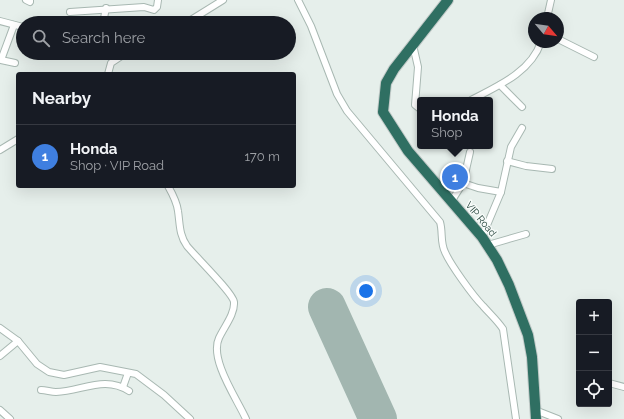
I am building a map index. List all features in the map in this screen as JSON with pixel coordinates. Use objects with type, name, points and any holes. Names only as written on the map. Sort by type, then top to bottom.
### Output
[{"type":"highway","name":"VIP Road","points":[[448,0],[413,43],[386,83],[383,112],[408,151],[485,241],[509,285],[528,335],[532,357],[536,415]]},
{"type":"street","points":[[26,0],[30,2],[30,0]]},
{"type":"street","points":[[70,12],[106,8],[144,7],[154,10],[157,7],[158,0]]},
{"type":"street","points":[[197,16],[223,0]]},
{"type":"street","points":[[298,0],[311,26],[337,94],[347,111],[440,222],[444,252],[482,305],[497,320],[503,329],[516,419]]},
{"type":"street","points":[[548,12],[551,0]]},
{"type":"street","points":[[104,16],[106,8]]},
{"type":"street","points":[[0,21],[14,25],[0,60],[15,63]]},
{"type":"street","points":[[564,41],[594,57]]},
{"type":"street","points":[[413,43],[418,67],[417,106]]},
{"type":"street","points":[[477,97],[516,76],[538,52],[539,48]]},
{"type":"street","points":[[109,72],[111,63],[116,60]]},
{"type":"street","points":[[500,85],[522,106]]},
{"type":"street","points":[[522,128],[511,147],[501,192],[485,241],[526,234]]},
{"type":"street","points":[[0,150],[16,140]]},
{"type":"street","points":[[451,202],[462,183],[470,152]]},
{"type":"street","points":[[508,161],[526,166],[552,169]]},
{"type":"street","points":[[462,183],[478,188],[501,192]]},
{"type":"street","points":[[169,188],[178,210],[181,236],[215,278],[230,293],[234,300],[234,309],[218,339],[216,349],[218,361],[246,419]]},
{"type":"street","points":[[0,328],[18,341],[37,364],[49,372],[64,375],[100,368],[136,374],[164,395],[190,419]]},
{"type":"street","points":[[0,356],[18,341]]},
{"type":"street","points":[[123,387],[128,373]]},
{"type":"street","points":[[41,390],[55,392],[108,383],[123,387],[129,391]]},
{"type":"street","points":[[612,384],[624,387]]},
{"type":"street","points":[[0,410],[10,419]]},
{"type":"street","points":[[536,415],[558,419]]},
{"type":"runway","points":[[327,307],[378,419]]},
{"type":"place","name":"Honda","points":[[455,177]]}]
